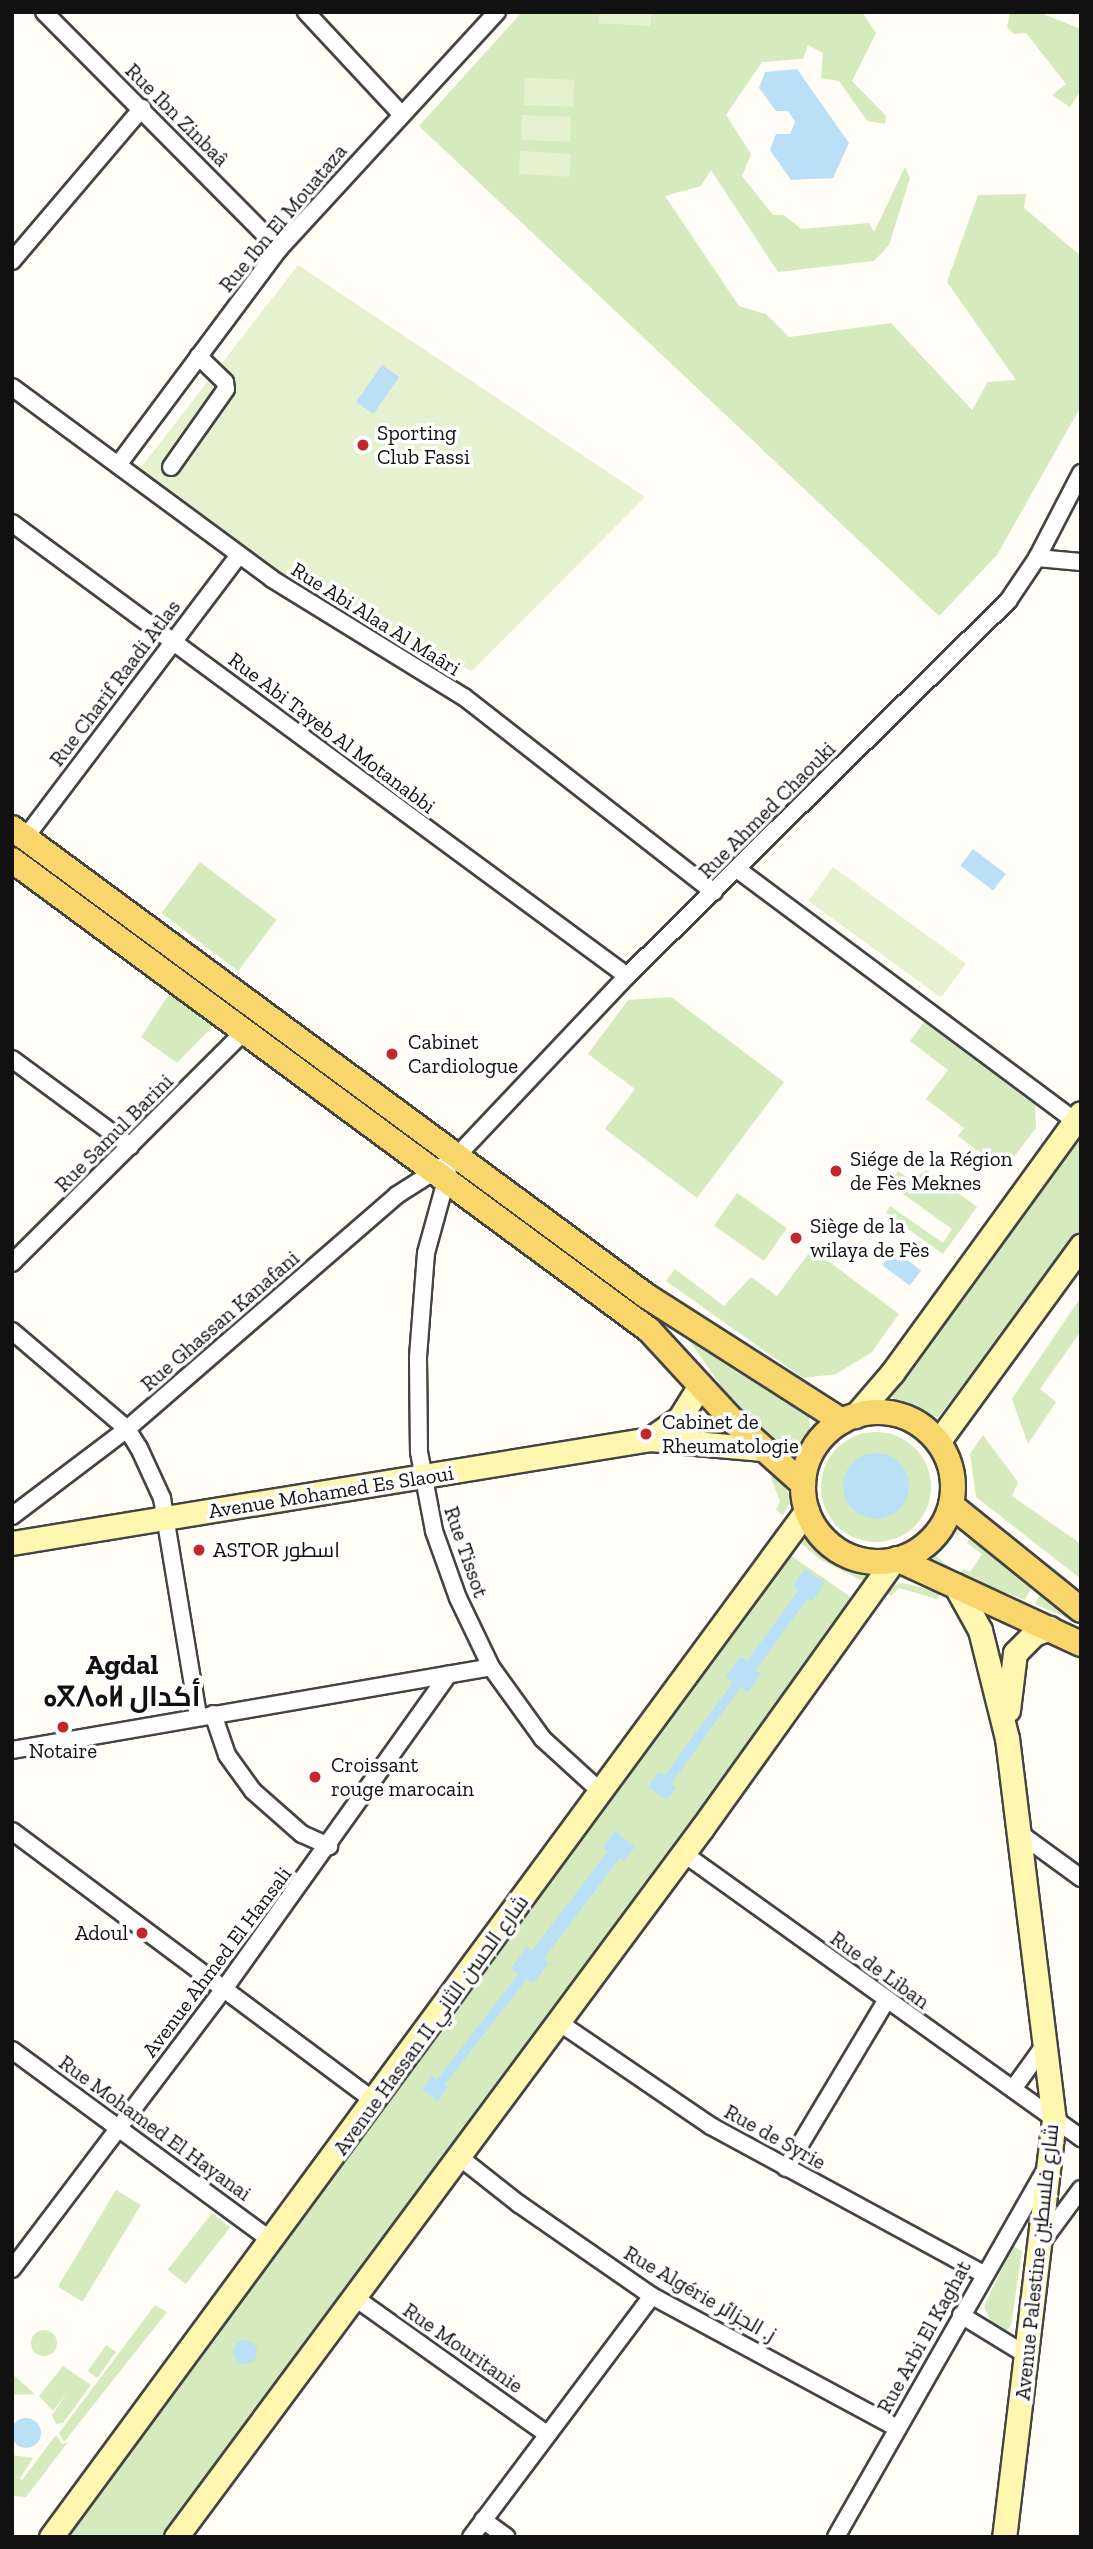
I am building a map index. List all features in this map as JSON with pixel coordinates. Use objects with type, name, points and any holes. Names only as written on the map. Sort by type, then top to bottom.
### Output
[{"type":"main road","points":[[19,833],[455,1158],[671,1314],[848,1419],[877,1412],[901,1415],[921,1426],[938,1442],[951,1472],[951,1505],[927,1543],[895,1559],[866,1560],[841,1552],[820,1534],[807,1510],[803,1484],[814,1447],[848,1419],[892,1373],[1078,1117]]},
{"type":"main road","points":[[14,866],[649,1330],[763,1449],[803,1484]]},
{"type":"main road","points":[[938,1442],[1081,1246]]},
{"type":"main road","name":"Avenue Mohamed Es Slaoui","points":[[650,1439],[679,1419],[700,1385]]},
{"type":"main road","name":"Avenue Mohamed Es Slaoui","points":[[12,1543],[650,1439],[763,1449]]},
{"type":"main road","points":[[951,1505],[1081,1610]]},
{"type":"main road","name":"Avenue Hassan II شارع الحسن الثاني","points":[[51,2537],[375,2102],[807,1510]]},
{"type":"main road","points":[[895,1559],[1081,1644]]},
{"type":"main road","points":[[176,2537],[683,1853],[895,1559]]},
{"type":"main road","name":"Avenue Palestine شارع فلسطين","points":[[955,1585],[980,1630],[1007,1738],[1022,1835],[1054,2119],[1052,2159],[1028,2356],[1003,2537]]},
{"type":"main road","name":"Avenue Palestine شارع فلسطين","points":[[1007,1738],[1008,1684],[1015,1653],[1034,1634],[1050,1628]]},
{"type":"street","name":"Rue Ibn Zinbaâ","points":[[44,12],[279,249]]},
{"type":"street","points":[[306,12],[401,114]]},
{"type":"street","name":"Rue Ibn El Mouataza","points":[[118,465],[279,249],[497,12]]},
{"type":"street","points":[[12,261],[142,108]]},
{"type":"street","points":[[171,467],[226,389],[225,382],[198,356]]},
{"type":"street","name":"Rue Abi Alaa Al Maâri","points":[[12,387],[239,555],[464,697],[714,892]]},
{"type":"street","name":"Rue Ahmed Chaouki","points":[[455,1158],[627,976],[1008,601],[1037,558],[1081,473]]},
{"type":"street","name":"Rue Abi Tayeb Al Motanabbi","points":[[12,523],[627,976]]},
{"type":"street","name":"Rue Charif Raadi Atlas","points":[[19,833],[239,555]]},
{"type":"street","points":[[1037,558],[1081,562]]},
{"type":"street","points":[[737,869],[1078,1117]]},
{"type":"street","name":"Rue Samul Barini","points":[[12,1264],[244,1032]]},
{"type":"street","points":[[12,1059],[131,1146]]},
{"type":"street","name":"Rue Ghassan Kanafani","points":[[12,1516],[127,1429],[397,1195],[438,1177],[455,1158]]},
{"type":"street","name":"Rue Tissot","points":[[438,1177],[422,1288],[417,1423],[422,1478],[448,1574],[491,1667],[543,1739],[601,1792]]},
{"type":"street","points":[[12,1331],[127,1429],[162,1498],[206,1714],[227,1755],[253,1791],[302,1834],[329,1846]]},
{"type":"street","points":[[12,1750],[206,1714],[491,1667]]},
{"type":"street","name":"Avenue Ahmed El Hansali","points":[[12,2269],[329,1846],[448,1675]]},
{"type":"street","points":[[12,1831],[375,2102]]},
{"type":"street","points":[[1022,1835],[1081,1878]]},
{"type":"street","name":"Rue de Liban","points":[[683,1853],[886,2001],[1081,2137]]},
{"type":"street","points":[[786,2168],[886,2001]]},
{"type":"street","name":"Rue de Syrie","points":[[557,2021],[649,2088],[786,2168],[984,2274]]},
{"type":"street","points":[[1013,2089],[1046,2043]]},
{"type":"street","name":"Rue Mohamed El Hayanai","points":[[12,2050],[120,2126],[271,2241]]},
{"type":"street","name":"Rue Algérie ز. الجزائر","points":[[458,2156],[519,2204],[652,2296],[897,2428]]},
{"type":"street","name":"Rue Arbi El Kaghat","points":[[836,2537],[1052,2159]]},
{"type":"street","points":[[1041,2243],[1081,2189]]},
{"type":"street","points":[[471,2537],[652,2296]]},
{"type":"street","name":"Rue Mouritanie","points":[[354,2297],[547,2434]]},
{"type":"street","points":[[961,2315],[1028,2356]]},
{"type":"street","points":[[483,2520],[506,2537]]},
{"type":"green space","points":[[522,12],[599,12],[599,23],[650,25],[651,12],[862,12],[876,33],[852,81],[886,116],[885,124],[867,121],[839,81],[821,78],[823,53],[808,45],[803,59],[762,62],[726,115],[751,154],[742,176],[773,215],[784,215],[801,229],[869,223],[874,232],[905,167],[910,178],[889,245],[874,261],[778,272],[711,170],[701,186],[665,196],[739,306],[766,314],[789,337],[891,323],[972,410],[988,382],[1016,380],[947,282],[978,195],[1026,194],[1024,208],[1081,256],[1081,406],[997,555],[939,616],[419,126]]},
{"type":"green space","points":[[599,12],[651,12],[650,26],[599,23]]},
{"type":"green space","points":[[1010,12],[1038,12],[1081,29],[1081,90],[1070,107],[1052,95],[1066,84],[1026,33],[1014,34],[1007,27]]},
{"type":"green space","points":[[525,78],[574,80],[573,107],[524,105]]},
{"type":"green space","points":[[522,115],[571,117],[570,142],[521,140]]},
{"type":"green space","points":[[520,151],[571,154],[570,177],[519,174]]},
{"type":"green space","name":"Sporting Club Fassi","points":[[298,265],[645,497],[472,671],[314,597],[139,470]]},
{"type":"green space","points":[[200,862],[277,920],[238,971],[161,913]]},
{"type":"green space","points":[[833,867],[966,963],[941,997],[808,901]]},
{"type":"green space","points":[[169,994],[213,1026],[177,1063],[141,1037]]},
{"type":"green space","points":[[671,997],[784,1082],[697,1198],[605,1129],[635,1089],[588,1054],[628,1000]]},
{"type":"green space","points":[[924,1022],[1035,1105],[1036,1128],[1004,1170],[958,1136],[964,1128],[926,1099],[948,1070],[910,1041]]},
{"type":"green space","points":[[1081,1134],[1081,1231],[938,1417],[915,1413],[892,1397],[894,1388]]},
{"type":"green space","points":[[926,1170],[977,1207],[943,1254],[886,1213],[890,1206],[943,1243],[952,1229],[889,1184],[898,1171],[912,1181]]},
{"type":"green space","points":[[737,1193],[787,1228],[764,1261],[714,1226]]},
{"type":"green space","points":[[812,1249],[899,1314],[872,1352],[836,1374],[803,1378],[666,1281],[675,1269],[724,1306],[751,1277],[777,1296]]},
{"type":"green space","points":[[1081,1297],[1081,1331],[1040,1389],[1056,1402],[1028,1444],[1012,1399]]},
{"type":"green space","points":[[688,1339],[809,1417],[810,1428],[795,1453],[780,1446],[731,1400]]},
{"type":"green space","points":[[876,1432],[897,1436],[915,1448],[927,1466],[931,1487],[927,1508],[915,1526],[897,1538],[876,1542],[855,1538],[837,1526],[825,1508],[821,1487],[825,1466],[837,1448],[855,1436]]},
{"type":"green space","points":[[983,1435],[1018,1482],[1012,1496],[1081,1544],[1081,1579],[976,1497],[970,1454]]},
{"type":"green space","points":[[775,1472],[792,1499],[783,1515],[776,1510],[780,1501],[771,1478]]},
{"type":"green space","points":[[952,1525],[960,1535],[956,1533],[936,1556],[951,1568],[950,1572],[921,1561]]},
{"type":"green space","points":[[804,1533],[839,1563],[870,1576],[865,1582],[821,1560],[797,1540]]},
{"type":"green space","points":[[969,1538],[1033,1585],[1025,1600],[959,1575],[963,1569],[970,1572],[982,1554],[967,1543]]},
{"type":"green space","points":[[789,1554],[852,1598],[537,2049],[174,2537],[69,2537],[455,1992],[620,1769]]},
{"type":"green space","points":[[902,1583],[942,1592],[937,1599],[899,1588],[891,1596],[879,1589]]},
{"type":"green space","points":[[1041,1592],[1081,1620],[1081,1624],[1035,1604]]},
{"type":"green space","points":[[116,2190],[141,2205],[83,2302],[58,2287]]},
{"type":"green space","points":[[212,2213],[230,2227],[186,2284],[168,2270]]},
{"type":"green space","points":[[1013,2246],[1022,2251],[1011,2326],[1005,2332],[991,2322],[984,2306]]},
{"type":"green space","points":[[155,2305],[167,2312],[64,2442],[59,2433]]},
{"type":"green space","points":[[44,2330],[53,2334],[57,2343],[53,2352],[44,2356],[35,2352],[31,2343],[35,2334]]},
{"type":"green space","points":[[106,2345],[116,2352],[97,2378],[88,2371]]},
{"type":"green space","points":[[63,2366],[91,2385],[63,2423],[56,2424],[52,2415],[68,2392],[53,2411],[39,2396]]},
{"type":"green space","points":[[12,2374],[35,2394],[12,2395]]},
{"type":"green space","points":[[56,2435],[62,2444],[68,2442],[26,2497],[12,2496],[12,2455],[33,2458],[20,2478],[22,2480]]},
{"type":"water","points":[[797,69],[849,143],[833,178],[791,180],[770,150],[776,134],[790,134],[795,122],[788,111],[776,111],[759,88],[765,72]]},
{"type":"water","points":[[382,365],[399,377],[373,414],[356,402]]},
{"type":"water","points":[[973,849],[1006,874],[993,890],[960,866]]},
{"type":"water","points":[[894,1250],[921,1270],[910,1286],[883,1265]]},
{"type":"water","points":[[870,1453],[882,1453],[894,1458],[904,1468],[909,1486],[907,1499],[894,1514],[882,1519],[870,1519],[858,1514],[848,1504],[843,1492],[843,1480],[848,1468],[858,1458]]},
{"type":"water","points":[[805,1569],[825,1583],[812,1601],[807,1599],[756,1670],[761,1674],[748,1692],[741,1687],[671,1784],[676,1788],[667,1800],[648,1787],[659,1772],[665,1775],[733,1682],[726,1677],[740,1657],[747,1661],[798,1591],[793,1586]]},
{"type":"water","points":[[615,1831],[635,1847],[624,1861],[620,1858],[544,1958],[549,1963],[533,1983],[527,1979],[445,2084],[448,2087],[438,2101],[422,2089],[432,2076],[437,2080],[518,1974],[511,1968],[527,1947],[532,1951],[608,1851],[603,1847]]},
{"type":"water","points":[[245,2340],[254,2343],[257,2352],[254,2361],[245,2364],[236,2361],[233,2352],[236,2343]]},
{"type":"water","points":[[26,2418],[37,2422],[41,2433],[37,2444],[26,2448],[15,2444],[11,2433],[15,2422]]},
{"type":"place","name":"Sporting Club Fassi","points":[[363,445]]},
{"type":"place","name":"Cabinet Cardiologue","points":[[392,1054]]},
{"type":"place","name":"Siége de la Région de Fès Meknes","points":[[836,1171]]},
{"type":"place","name":"Siège de la wilaya de Fès","points":[[796,1238]]},
{"type":"place","name":"Cabinet de Rheumatologie","points":[[646,1434]]},
{"type":"place","name":"ASTOR اسطور","points":[[199,1550]]},
{"type":"place","name":"Notaire","points":[[63,1727]]},
{"type":"place","name":"Croissant rouge marocain","points":[[315,1777]]},
{"type":"place","name":"Adoul","points":[[142,1933]]},
{"type":"district","name":"Agdal ⴰⴳⴷⴰⵍ أكدال","points":[[122,1681]]}]
